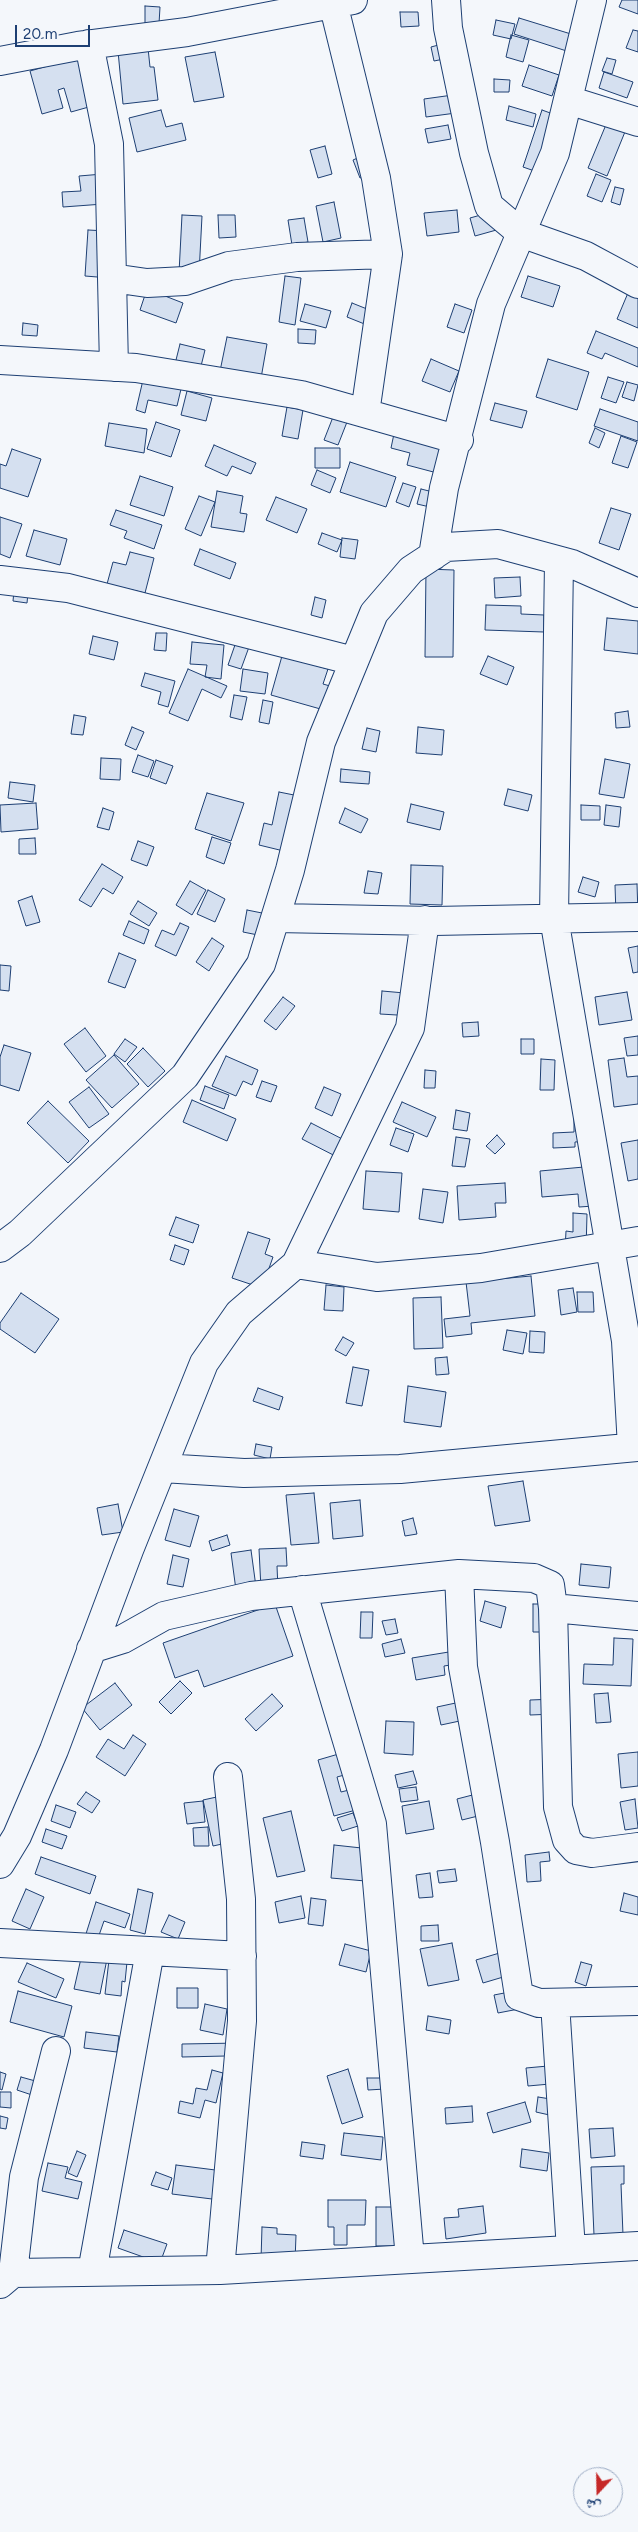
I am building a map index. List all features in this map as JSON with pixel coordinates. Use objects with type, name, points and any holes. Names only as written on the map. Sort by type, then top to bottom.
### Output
[{"type":"street","points":[[446,0],[448,28],[470,134],[489,206],[521,233],[586,256],[638,284]]},
{"type":"street","points":[[433,556],[444,488],[459,440],[491,304],[555,153],[592,0]]},
{"type":"street","points":[[0,60],[89,44],[187,32],[343,2],[376,178],[388,254],[365,413]]},
{"type":"street","points":[[89,44],[110,144],[114,367]]},
{"type":"street","points":[[568,100],[638,122]]},
{"type":"street","points":[[112,278],[147,283],[185,281],[228,266],[297,257],[388,254]]},
{"type":"street","points":[[0,360],[136,368],[301,395],[459,440]]},
{"type":"street","points":[[0,1248],[20,1233],[185,1076],[261,964],[290,870],[321,742],[374,613],[411,570],[446,547],[498,544],[572,564],[638,593]]},
{"type":"street","points":[[162,1468],[244,1473],[400,1469],[635,1447],[626,1341],[554,918],[558,560]]},
{"type":"street","points":[[0,580],[68,588],[354,660]]},
{"type":"street","points":[[276,918],[425,920],[638,917]]},
{"type":"street","points":[[0,1864],[17,1836],[50,1759],[91,1649],[204,1363],[239,1313],[296,1264],[410,1028],[425,920]]},
{"type":"street","points":[[296,1264],[377,1277],[481,1268],[638,1241]]},
{"type":"street","points":[[91,1649],[123,1639],[164,1616],[251,1596],[459,1574],[534,1578],[550,1585],[553,1608],[558,1807],[567,1840],[576,1850],[592,1853],[638,1847]]},
{"type":"street","points":[[459,1574],[464,1667],[495,1842],[519,1996],[538,2003],[638,2001]]},
{"type":"street","points":[[302,1590],[372,1824],[410,2259]]},
{"type":"street","points":[[553,1608],[638,1616]]},
{"type":"street","points":[[220,2270],[242,2021],[241,1900],[228,1777]]},
{"type":"street","points":[[0,1944],[242,1956]]},
{"type":"street","points":[[92,2272],[150,1951]]},
{"type":"street","points":[[555,2003],[571,2250]]},
{"type":"street","points":[[56,2051],[8,2245],[6,2278],[92,2272],[220,2270],[638,2246]]},
{"type":"building","points":[[622,0],[638,0],[638,14],[619,7]]},
{"type":"building","points":[[145,6],[160,7],[159,24],[145,24]]},
{"type":"building","points":[[400,12],[418,12],[419,26],[401,27]]},
{"type":"building","points":[[519,18],[584,38],[579,55],[514,34]]},
{"type":"building","points":[[496,20],[515,24],[511,39],[493,35]]},
{"type":"building","points":[[633,30],[638,31],[638,52],[626,48]]},
{"type":"building","points":[[511,35],[529,40],[523,62],[506,57]]},
{"type":"building","points":[[446,43],[449,58],[434,61],[431,47]]},
{"type":"building","points":[[148,48],[150,67],[154,67],[158,100],[123,104],[118,51]]},
{"type":"building","points":[[215,52],[224,97],[194,102],[185,57]]},
{"type":"building","points":[[90,54],[103,103],[71,112],[64,88],[58,90],[63,108],[42,114],[30,71]]},
{"type":"building","points":[[607,58],[616,60],[612,74],[602,71]]},
{"type":"building","points":[[529,65],[559,75],[552,96],[522,86]]},
{"type":"building","points":[[604,72],[633,82],[627,98],[599,88]]},
{"type":"building","points":[[494,79],[510,80],[509,92],[494,92]]},
{"type":"building","points":[[453,95],[456,113],[426,117],[424,99]]},
{"type":"building","points":[[509,106],[536,114],[533,127],[506,120]]},
{"type":"building","points":[[161,110],[166,127],[182,123],[186,140],[137,152],[129,118]]},
{"type":"building","points":[[542,110],[564,118],[546,175],[523,167]]},
{"type":"building","points":[[610,115],[629,122],[607,176],[588,168]]},
{"type":"building","points":[[448,125],[451,139],[428,143],[425,129]]},
{"type":"building","points":[[325,146],[332,174],[318,178],[310,150]]},
{"type":"building","points":[[369,153],[376,172],[360,178],[353,160]]},
{"type":"building","points":[[115,173],[117,203],[63,207],[62,192],[81,191],[79,176]]},
{"type":"building","points":[[596,174],[611,180],[602,202],[587,196]]},
{"type":"building","points":[[615,187],[624,189],[620,205],[611,202]]},
{"type":"building","points":[[334,202],[341,238],[323,242],[316,206]]},
{"type":"building","points":[[457,210],[459,232],[427,236],[424,213]]},
{"type":"building","points":[[495,211],[500,229],[475,236],[470,218]]},
{"type":"building","points":[[182,215],[202,216],[199,274],[179,273]]},
{"type":"building","points":[[218,215],[235,215],[236,237],[219,238]]},
{"type":"building","points":[[304,218],[308,242],[292,245],[288,220]]},
{"type":"building","points":[[88,230],[125,232],[122,279],[85,276]]},
{"type":"building","points":[[285,276],[301,278],[295,325],[279,322]]},
{"type":"building","points":[[528,276],[560,286],[553,307],[521,297]]},
{"type":"building","points":[[633,281],[638,283],[638,328],[617,319]]},
{"type":"building","points":[[147,289],[183,303],[176,323],[140,310]]},
{"type":"building","points":[[352,303],[372,311],[367,325],[347,317]]},
{"type":"building","points":[[305,304],[331,311],[326,328],[300,321]]},
{"type":"building","points":[[455,304],[472,310],[464,333],[447,327]]},
{"type":"building","points":[[23,323],[38,325],[37,336],[22,335]]},
{"type":"building","points":[[298,329],[316,330],[315,344],[298,343]]},
{"type":"building","points":[[596,331],[638,348],[638,367],[605,353],[602,359],[587,353]]},
{"type":"building","points":[[227,337],[267,344],[260,384],[219,376]]},
{"type":"building","points":[[180,344],[205,350],[200,370],[175,364]]},
{"type":"building","points":[[431,359],[459,371],[450,392],[422,381]]},
{"type":"building","points":[[548,359],[589,372],[577,410],[536,397]]},
{"type":"building","points":[[608,377],[624,382],[616,403],[601,398]]},
{"type":"building","points":[[143,380],[181,389],[177,406],[148,400],[145,413],[136,410]]},
{"type":"building","points":[[627,382],[638,385],[634,401],[622,397]]},
{"type":"building","points":[[187,391],[212,398],[206,421],[181,415]]},
{"type":"building","points":[[495,403],[527,411],[522,428],[490,420]]},
{"type":"building","points":[[287,407],[303,410],[298,439],[282,436]]},
{"type":"building","points":[[600,409],[638,422],[638,441],[594,426]]},
{"type":"building","points":[[333,417],[347,422],[338,445],[324,440]]},
{"type":"building","points":[[156,422],[180,430],[171,457],[147,449]]},
{"type":"building","points":[[109,423],[147,429],[144,453],[105,446]]},
{"type":"building","points":[[595,428],[605,433],[599,448],[589,443]]},
{"type":"building","points":[[395,429],[449,443],[441,474],[407,465],[410,453],[391,448]]},
{"type":"building","points":[[621,436],[637,442],[628,468],[612,463]]},
{"type":"building","points":[[214,445],[256,463],[251,474],[232,466],[227,476],[205,466]]},
{"type":"building","points":[[315,448],[340,448],[340,468],[315,468]]},
{"type":"building","points":[[12,449],[41,459],[28,497],[0,488],[0,464],[6,466]]},
{"type":"building","points":[[350,462],[396,477],[386,507],[340,492]]},
{"type":"building","points":[[317,470],[336,478],[330,493],[311,485]]},
{"type":"building","points":[[140,476],[173,487],[164,516],[130,505]]},
{"type":"building","points":[[403,483],[416,487],[409,507],[396,502]]},
{"type":"building","points":[[421,489],[433,492],[430,507],[417,504]]},
{"type":"building","points":[[217,491],[243,496],[240,513],[247,514],[244,532],[211,527]]},
{"type":"building","points":[[199,496],[215,502],[201,536],[185,529]]},
{"type":"building","points":[[276,497],[307,509],[297,533],[266,520]]},
{"type":"building","points":[[611,508],[631,514],[619,550],[599,543]]},
{"type":"building","points":[[116,510],[162,525],[154,549],[124,538],[127,531],[110,525]]},
{"type":"building","points":[[0,517],[22,524],[10,558],[0,554]]},
{"type":"building","points":[[34,530],[67,539],[60,565],[26,556]]},
{"type":"building","points":[[322,533],[342,540],[337,552],[318,544]]},
{"type":"building","points":[[342,538],[358,540],[355,559],[340,557]]},
{"type":"building","points":[[200,549],[236,563],[230,579],[194,565]]},
{"type":"building","points":[[130,552],[154,558],[145,593],[107,584],[113,562],[126,565]]},
{"type":"building","points":[[426,569],[454,570],[453,657],[425,657]]},
{"type":"building","points":[[520,577],[521,596],[495,598],[494,578]]},
{"type":"building","points":[[14,591],[28,593],[27,603],[13,601]]},
{"type":"building","points":[[315,597],[326,600],[322,618],[311,615]]},
{"type":"building","points":[[486,605],[521,606],[521,614],[544,615],[544,632],[485,630]]},
{"type":"building","points":[[607,618],[638,621],[638,654],[604,650]]},
{"type":"building","points":[[156,633],[167,633],[166,651],[154,650]]},
{"type":"building","points":[[93,636],[118,642],[114,660],[89,654]]},
{"type":"building","points":[[192,642],[224,645],[221,679],[205,677],[207,665],[190,664]]},
{"type":"building","points":[[236,642],[249,647],[241,669],[228,665]]},
{"type":"building","points":[[282,656],[328,669],[323,684],[330,686],[324,710],[271,695]]},
{"type":"building","points":[[488,656],[514,667],[507,685],[480,674]]},
{"type":"building","points":[[188,669],[227,686],[221,698],[202,689],[188,721],[169,713]]},
{"type":"building","points":[[243,669],[268,673],[265,694],[240,691]]},
{"type":"building","points":[[145,673],[175,681],[168,707],[158,704],[161,692],[141,686]]},
{"type":"building","points":[[234,695],[247,697],[242,720],[230,717]]},
{"type":"building","points":[[263,700],[273,702],[269,724],[259,722]]},
{"type":"building","points":[[628,711],[630,727],[616,728],[615,713]]},
{"type":"building","points":[[74,715],[86,717],[83,735],[71,734]]},
{"type":"building","points":[[132,727],[144,732],[136,750],[125,745]]},
{"type":"building","points":[[418,727],[444,730],[442,755],[416,753]]},
{"type":"building","points":[[367,728],[380,731],[376,752],[362,749]]},
{"type":"building","points":[[138,755],[154,761],[148,777],[132,772]]},
{"type":"building","points":[[101,758],[121,759],[120,780],[100,779]]},
{"type":"building","points":[[605,759],[630,764],[624,798],[599,794]]},
{"type":"building","points":[[156,760],[173,766],[166,784],[150,778]]},
{"type":"building","points":[[341,769],[370,772],[369,784],[340,782]]},
{"type":"building","points":[[10,782],[35,785],[33,802],[8,798]]},
{"type":"building","points":[[508,789],[532,795],[528,811],[504,805]]},
{"type":"building","points":[[279,792],[309,798],[296,854],[259,845],[264,823],[272,825]]},
{"type":"building","points":[[207,793],[244,803],[231,841],[195,829]]},
{"type":"building","points":[[36,803],[38,829],[1,832],[0,805]]},
{"type":"building","points":[[411,804],[444,812],[440,830],[407,822]]},
{"type":"building","points":[[581,805],[600,806],[600,820],[581,820]]},
{"type":"building","points":[[606,805],[621,807],[619,827],[604,825]]},
{"type":"building","points":[[103,808],[114,812],[109,830],[97,827]]},
{"type":"building","points":[[345,808],[368,819],[361,833],[339,823]]},
{"type":"building","points":[[212,837],[231,843],[224,864],[206,857]]},
{"type":"building","points":[[35,838],[36,854],[19,854],[19,839]]},
{"type":"building","points":[[138,841],[154,847],[147,866],[131,860]]},
{"type":"building","points":[[102,864],[123,877],[113,894],[103,888],[91,907],[79,900]]},
{"type":"building","points":[[411,865],[443,866],[442,905],[410,904]]},
{"type":"building","points":[[368,871],[382,873],[378,894],[364,893]]},
{"type":"building","points":[[583,877],[599,882],[595,897],[578,892]]},
{"type":"building","points":[[190,881],[206,890],[192,915],[176,905]]},
{"type":"building","points":[[637,884],[638,914],[616,915],[615,885]]},
{"type":"building","points":[[208,890],[225,899],[215,922],[197,914]]},
{"type":"building","points":[[32,896],[40,922],[26,926],[18,901]]},
{"type":"building","points":[[138,901],[157,913],[149,926],[130,914]]},
{"type":"building","points":[[247,910],[272,915],[268,937],[243,932]]},
{"type":"building","points":[[129,921],[149,930],[144,944],[123,935]]},
{"type":"building","points":[[180,923],[189,927],[176,956],[155,946],[162,930],[174,935]]},
{"type":"building","points":[[212,938],[224,946],[209,971],[196,962]]},
{"type":"building","points":[[638,946],[638,972],[633,973],[628,948]]},
{"type":"building","points":[[119,953],[136,960],[125,988],[108,982]]},
{"type":"building","points":[[0,965],[11,966],[9,991],[0,990]]},
{"type":"building","points":[[382,991],[416,994],[414,1016],[380,1014]]},
{"type":"building","points":[[627,992],[632,1020],[599,1025],[595,997]]},
{"type":"building","points":[[283,997],[295,1006],[276,1030],[264,1021]]},
{"type":"building","points":[[478,1022],[479,1036],[463,1037],[462,1023]]},
{"type":"building","points":[[85,1028],[106,1056],[86,1072],[64,1044]]},
{"type":"building","points":[[638,1036],[638,1055],[627,1056],[624,1038]]},
{"type":"building","points":[[125,1039],[137,1047],[125,1062],[114,1054]]},
{"type":"building","points":[[521,1039],[534,1039],[534,1054],[521,1054]]},
{"type":"building","points":[[4,1045],[31,1053],[19,1091],[0,1085],[0,1057]]},
{"type":"building","points":[[143,1048],[165,1071],[148,1087],[127,1064]]},
{"type":"building","points":[[114,1055],[139,1084],[112,1108],[86,1080]]},
{"type":"building","points":[[226,1056],[258,1070],[252,1085],[243,1081],[236,1096],[212,1086]]},
{"type":"building","points":[[624,1058],[627,1077],[638,1076],[638,1104],[614,1107],[608,1060]]},
{"type":"building","points":[[541,1059],[555,1060],[554,1090],[540,1090]]},
{"type":"building","points":[[425,1070],[436,1071],[435,1088],[424,1088]]},
{"type":"building","points":[[262,1081],[277,1086],[271,1102],[256,1097]]},
{"type":"building","points":[[205,1086],[229,1095],[224,1109],[200,1100]]},
{"type":"building","points":[[89,1087],[109,1114],[89,1128],[69,1102]]},
{"type":"building","points":[[324,1087],[341,1094],[332,1116],[315,1108]]},
{"type":"building","points":[[192,1100],[236,1119],[227,1141],[183,1122]]},
{"type":"building","points":[[48,1101],[89,1141],[68,1163],[27,1123]]},
{"type":"building","points":[[402,1102],[436,1117],[427,1137],[393,1122]]},
{"type":"building","points":[[456,1110],[470,1113],[467,1131],[453,1129]]},
{"type":"building","points":[[574,1119],[588,1119],[588,1141],[575,1142],[575,1147],[553,1148],[553,1133],[574,1132]]},
{"type":"building","points":[[311,1123],[354,1145],[345,1161],[302,1139]]},
{"type":"building","points":[[396,1128],[414,1134],[408,1152],[390,1145]]},
{"type":"building","points":[[497,1135],[505,1144],[495,1154],[486,1146]]},
{"type":"building","points":[[456,1137],[470,1139],[465,1167],[452,1166]]},
{"type":"building","points":[[638,1140],[638,1179],[628,1181],[621,1143]]},
{"type":"building","points":[[606,1165],[594,1206],[579,1207],[578,1194],[542,1197],[540,1171]]},
{"type":"building","points":[[366,1171],[402,1173],[399,1212],[363,1209]]},
{"type":"building","points":[[505,1183],[506,1203],[495,1203],[496,1217],[459,1220],[457,1186]]},
{"type":"building","points":[[423,1189],[448,1192],[443,1223],[419,1219]]},
{"type":"building","points":[[573,1213],[587,1214],[586,1251],[565,1250],[566,1231],[573,1232]]},
{"type":"building","points":[[176,1217],[199,1225],[193,1243],[169,1235]]},
{"type":"building","points":[[248,1232],[270,1239],[265,1254],[273,1257],[262,1288],[232,1278]]},
{"type":"building","points":[[175,1245],[189,1250],[184,1265],[170,1260]]},
{"type":"building","points":[[531,1276],[535,1316],[471,1323],[472,1334],[446,1337],[444,1319],[470,1316],[466,1282]]},
{"type":"building","points":[[326,1285],[344,1287],[343,1311],[324,1310]]},
{"type":"building","points":[[573,1288],[577,1312],[561,1315],[558,1290]]},
{"type":"building","points":[[577,1292],[593,1292],[594,1312],[578,1312]]},
{"type":"building","points":[[21,1293],[59,1319],[35,1353],[0,1329],[0,1323]]},
{"type":"building","points":[[441,1297],[443,1348],[414,1349],[413,1298]]},
{"type":"building","points":[[507,1330],[527,1333],[523,1354],[503,1350]]},
{"type":"building","points":[[530,1331],[545,1332],[544,1353],[529,1352]]},
{"type":"building","points":[[343,1337],[354,1343],[346,1356],[335,1350]]},
{"type":"building","points":[[447,1357],[449,1374],[436,1375],[435,1358]]},
{"type":"building","points":[[353,1367],[369,1370],[362,1406],[346,1403]]},
{"type":"building","points":[[408,1386],[446,1392],[441,1427],[404,1422]]},
{"type":"building","points":[[258,1388],[283,1397],[279,1410],[253,1401]]},
{"type":"building","points":[[256,1444],[272,1447],[270,1459],[254,1455]]},
{"type":"building","points":[[523,1481],[530,1521],[495,1526],[488,1486]]},
{"type":"building","points":[[314,1493],[319,1543],[291,1545],[286,1495]]},
{"type":"building","points":[[360,1500],[363,1536],[333,1539],[330,1503]]},
{"type":"building","points":[[118,1504],[123,1532],[102,1535],[97,1508]]},
{"type":"building","points":[[174,1509],[199,1516],[190,1547],[165,1540]]},
{"type":"building","points":[[413,1518],[417,1534],[405,1536],[402,1521]]},
{"type":"building","points":[[227,1535],[230,1545],[212,1551],[209,1541]]},
{"type":"building","points":[[286,1548],[287,1566],[277,1566],[278,1589],[261,1589],[259,1549]]},
{"type":"building","points":[[251,1550],[256,1587],[236,1590],[231,1553]]},
{"type":"building","points":[[173,1555],[189,1559],[183,1587],[167,1584]]},
{"type":"building","points":[[581,1564],[611,1567],[609,1588],[579,1585]]},
{"type":"building","points":[[485,1601],[506,1607],[501,1628],[480,1621]]},
{"type":"building","points":[[275,1604],[293,1656],[204,1687],[198,1670],[175,1678],[163,1643]]},
{"type":"building","points":[[533,1604],[543,1604],[543,1632],[533,1632]]},
{"type":"building","points":[[361,1612],[373,1612],[372,1638],[360,1638]]},
{"type":"building","points":[[395,1619],[398,1633],[386,1635],[382,1621]]},
{"type":"building","points":[[614,1638],[633,1639],[631,1686],[583,1684],[584,1664],[613,1665]]},
{"type":"building","points":[[401,1639],[405,1653],[385,1657],[382,1644]]},
{"type":"building","points":[[455,1651],[457,1664],[444,1666],[445,1675],[416,1680],[412,1658]]},
{"type":"building","points":[[180,1681],[192,1693],[171,1714],[159,1702]]},
{"type":"building","points":[[115,1683],[132,1705],[100,1730],[82,1708]]},
{"type":"building","points":[[608,1693],[611,1722],[596,1723],[594,1694]]},
{"type":"building","points":[[272,1694],[283,1706],[256,1731],[245,1719]]},
{"type":"building","points":[[556,1699],[556,1714],[530,1715],[530,1700]]},
{"type":"building","points":[[465,1701],[469,1719],[441,1725],[437,1707]]},
{"type":"building","points":[[386,1721],[414,1722],[413,1755],[384,1753]]},
{"type":"building","points":[[133,1735],[146,1744],[125,1776],[96,1757],[108,1739],[124,1749]]},
{"type":"building","points":[[638,1752],[638,1786],[621,1788],[618,1754]]},
{"type":"building","points":[[342,1753],[348,1774],[337,1777],[341,1792],[361,1787],[367,1807],[334,1816],[318,1760]]},
{"type":"building","points":[[413,1771],[417,1784],[398,1788],[395,1775]]},
{"type":"building","points":[[416,1787],[418,1800],[401,1802],[399,1789]]},
{"type":"building","points":[[86,1792],[100,1801],[92,1813],[77,1804]]},
{"type":"building","points":[[484,1792],[490,1813],[462,1820],[457,1799]]},
{"type":"building","points":[[235,1793],[245,1839],[213,1846],[203,1800]]},
{"type":"building","points":[[635,1799],[638,1828],[625,1830],[620,1802]]},
{"type":"building","points":[[203,1801],[205,1822],[187,1824],[184,1803]]},
{"type":"building","points":[[429,1801],[434,1829],[406,1834],[402,1806]]},
{"type":"building","points":[[56,1805],[76,1812],[70,1828],[51,1821]]},
{"type":"building","points":[[291,1811],[305,1871],[277,1877],[263,1818]]},
{"type":"building","points":[[353,1813],[358,1826],[342,1831],[337,1818]]},
{"type":"building","points":[[208,1827],[209,1846],[194,1846],[193,1828]]},
{"type":"building","points":[[46,1829],[67,1836],[62,1849],[42,1842]]},
{"type":"building","points":[[334,1845],[380,1850],[377,1882],[331,1878]]},
{"type":"building","points":[[549,1852],[550,1861],[540,1862],[541,1881],[527,1882],[525,1855]]},
{"type":"building","points":[[41,1857],[96,1876],[90,1894],[35,1874]]},
{"type":"building","points":[[455,1869],[457,1881],[439,1883],[437,1871]]},
{"type":"building","points":[[430,1873],[433,1897],[419,1898],[416,1875]]},
{"type":"building","points":[[26,1889],[44,1897],[30,1929],[12,1921]]},
{"type":"building","points":[[138,1889],[153,1893],[145,1934],[130,1930]]},
{"type":"building","points":[[624,1893],[638,1897],[638,1915],[620,1911]]},
{"type":"building","points":[[301,1896],[305,1918],[279,1923],[275,1902]]},
{"type":"building","points":[[311,1898],[326,1900],[323,1926],[308,1924]]},
{"type":"building","points":[[96,1902],[130,1914],[125,1928],[104,1921],[97,1941],[85,1937]]},
{"type":"building","points":[[169,1915],[185,1922],[178,1939],[161,1932]]},
{"type":"building","points":[[438,1925],[439,1941],[421,1941],[421,1926]]},
{"type":"building","points":[[452,1943],[459,1980],[428,1986],[420,1949]]},
{"type":"building","points":[[345,1944],[371,1951],[366,1972],[339,1965]]},
{"type":"building","points":[[513,1949],[520,1972],[483,1983],[476,1960]]},
{"type":"building","points":[[82,1954],[107,1959],[100,1994],[74,1989]]},
{"type":"building","points":[[109,1960],[127,1962],[125,1982],[122,1981],[121,1996],[105,1994]]},
{"type":"building","points":[[581,1962],[592,1965],[586,1986],[575,1982]]},
{"type":"building","points":[[27,1963],[64,1979],[56,1998],[18,1982]]},
{"type":"building","points":[[177,1988],[198,1988],[198,2008],[177,2008]]},
{"type":"building","points":[[525,1989],[529,2007],[498,2013],[494,1995]]},
{"type":"building","points":[[18,1991],[72,2006],[64,2037],[10,2022]]},
{"type":"building","points":[[205,2004],[227,2009],[223,2035],[200,2030]]},
{"type":"building","points":[[428,2016],[451,2020],[449,2034],[426,2030]]},
{"type":"building","points":[[86,2032],[119,2036],[117,2052],[84,2048]]},
{"type":"building","points":[[240,2043],[226,2056],[182,2057],[182,2044]]},
{"type":"building","points":[[559,2065],[561,2083],[528,2086],[526,2068]]},
{"type":"building","points":[[348,2069],[363,2117],[342,2124],[327,2076]]},
{"type":"building","points":[[212,2070],[223,2073],[216,2103],[205,2100],[200,2118],[178,2113],[180,2101],[193,2104],[196,2088],[207,2090]]},
{"type":"building","points":[[0,2072],[6,2074],[2,2090],[0,2089]]},
{"type":"building","points":[[21,2077],[39,2082],[35,2096],[17,2090]]},
{"type":"building","points":[[367,2078],[385,2078],[385,2089],[368,2090]]},
{"type":"building","points":[[0,2092],[11,2092],[11,2108],[0,2107]]},
{"type":"building","points":[[538,2097],[557,2100],[554,2116],[536,2112]]},
{"type":"building","points":[[525,2102],[531,2122],[493,2133],[487,2113]]},
{"type":"building","points":[[472,2106],[473,2122],[446,2124],[445,2108]]},
{"type":"building","points":[[0,2116],[8,2118],[6,2129],[0,2128]]},
{"type":"building","points":[[613,2128],[615,2156],[591,2158],[589,2129]]},
{"type":"building","points":[[344,2133],[383,2137],[381,2160],[341,2155]]},
{"type":"building","points":[[302,2142],[325,2145],[323,2159],[300,2156]]},
{"type":"building","points":[[522,2149],[549,2153],[547,2171],[520,2167]]},
{"type":"building","points":[[77,2151],[86,2155],[77,2177],[68,2173]]},
{"type":"building","points":[[48,2163],[68,2167],[65,2178],[82,2182],[78,2199],[42,2191]]},
{"type":"building","points":[[176,2165],[231,2172],[228,2201],[172,2194]]},
{"type":"building","points":[[624,2166],[624,2184],[621,2184],[623,2235],[594,2235],[591,2167]]},
{"type":"building","points":[[156,2172],[172,2178],[168,2190],[151,2185]]},
{"type":"building","points":[[328,2200],[366,2200],[365,2225],[347,2225],[347,2245],[334,2245],[334,2227],[328,2227]]},
{"type":"building","points":[[483,2206],[486,2233],[446,2239],[444,2218],[459,2217],[458,2209]]},
{"type":"building","points":[[376,2207],[406,2207],[407,2246],[376,2246]]},
{"type":"building","points":[[262,2227],[277,2228],[277,2234],[296,2235],[295,2262],[261,2260]]},
{"type":"building","points":[[124,2230],[167,2244],[160,2263],[118,2248]]}]
